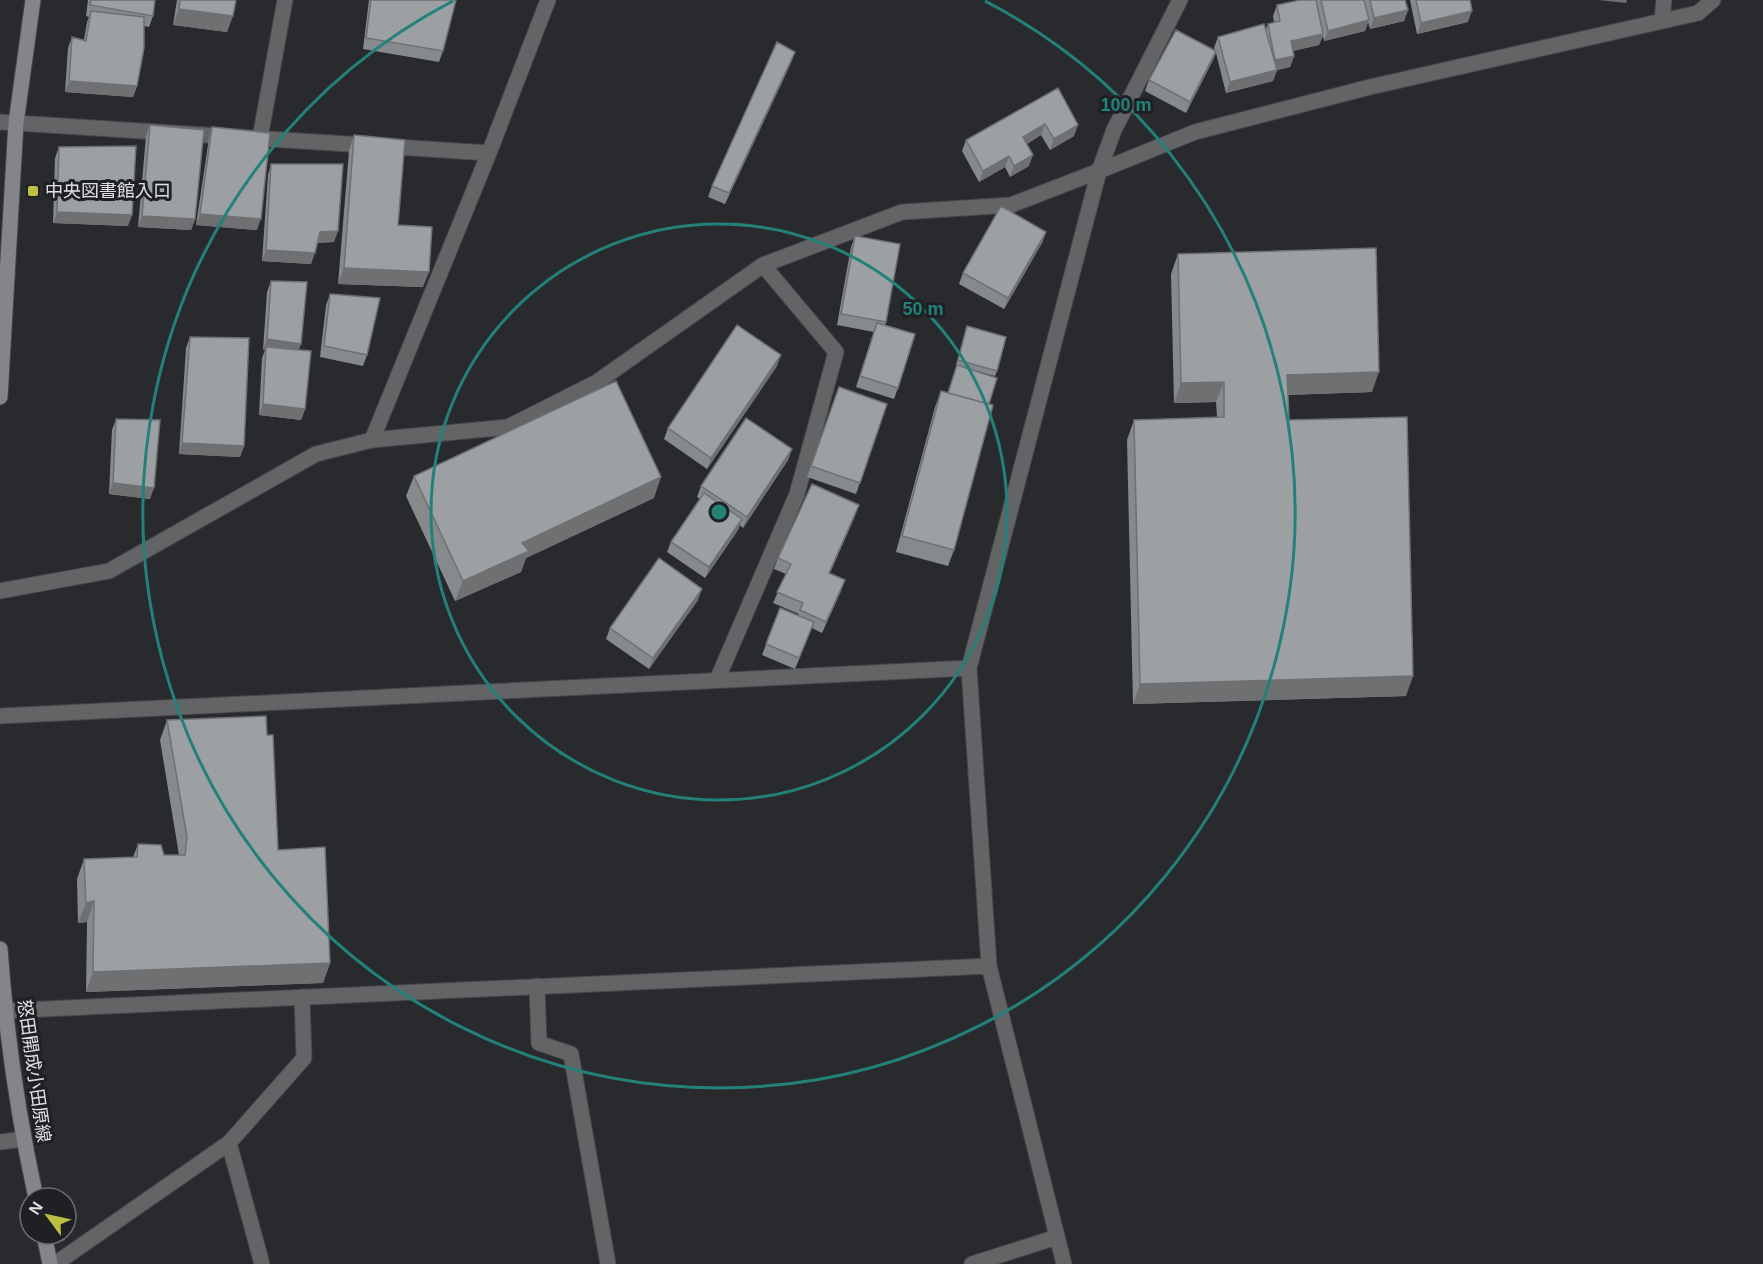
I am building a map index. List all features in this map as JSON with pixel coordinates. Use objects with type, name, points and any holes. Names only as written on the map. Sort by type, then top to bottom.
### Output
[{"type":"main road","points":[[0,397],[16,123],[33,0]]},
{"type":"main road","name":"怒田開成小田原線","points":[[0,949],[1,1008],[33,1186]]},
{"type":"main road","points":[[46,1246],[50,1264]]},
{"type":"street","points":[[260,138],[285,0]]},
{"type":"street","points":[[372,440],[489,153],[548,0]]},
{"type":"street","points":[[1064,1264],[989,966],[969,668],[1099,171],[1114,130],[1180,0]]},
{"type":"street","points":[[1662,20],[1664,0]]},
{"type":"street","points":[[0,591],[109,571],[316,454],[372,440],[508,427],[597,382],[763,266],[903,212],[1011,205],[1195,132],[1370,87],[1698,13],[1713,0]]},
{"type":"street","points":[[0,122],[489,153]]},
{"type":"street","points":[[717,680],[797,494],[836,352],[763,266]]},
{"type":"street","points":[[0,716],[969,668]]},
{"type":"street","points":[[1,1008],[303,998],[989,966]]},
{"type":"street","points":[[537,986],[539,1043],[571,1054],[608,1264]]},
{"type":"street","points":[[55,1264],[229,1143],[304,1058],[303,998]]},
{"type":"street","points":[[0,1143],[23,1139]]},
{"type":"street","points":[[229,1143],[262,1264]]},
{"type":"street","points":[[972,1264],[1057,1237]]},
{"type":"building","points":[[91,0],[155,0],[153,16],[90,5]]},
{"type":"building","points":[[180,0],[236,0],[233,16],[179,9]]},
{"type":"building","points":[[371,0],[456,0],[443,51],[366,38]]},
{"type":"building","points":[[1300,0],[1316,0],[1323,34],[1291,41],[1294,56],[1275,60],[1268,24],[1280,21],[1277,5]]},
{"type":"building","points":[[1321,0],[1364,0],[1369,20],[1328,31]]},
{"type":"building","points":[[1370,0],[1405,0],[1408,10],[1374,18]]},
{"type":"building","points":[[1416,0],[1470,0],[1472,11],[1421,23]]},
{"type":"building","points":[[91,11],[144,17],[144,48],[137,86],[69,81],[72,37],[86,41]]},
{"type":"building","points":[[1264,24],[1277,70],[1230,82],[1218,37]]},
{"type":"building","points":[[1176,30],[1216,51],[1190,102],[1149,80]]},
{"type":"building","points":[[777,42],[795,52],[729,193],[712,186]]},
{"type":"building","points":[[1058,88],[1078,125],[1054,139],[1045,124],[1023,137],[1033,155],[1014,166],[1009,156],[983,171],[966,140]]},
{"type":"building","points":[[150,125],[204,130],[195,219],[142,216]]},
{"type":"building","points":[[212,127],[270,133],[261,219],[200,214]]},
{"type":"building","points":[[354,135],[405,140],[398,225],[432,227],[429,272],[344,268]]},
{"type":"building","points":[[136,146],[132,215],[57,212],[59,147]]},
{"type":"building","points":[[271,164],[343,164],[338,231],[320,232],[315,253],[266,250]]},
{"type":"building","points":[[1001,206],[1046,232],[1008,298],[963,273]]},
{"type":"building","points":[[855,236],[900,244],[886,322],[841,314]]},
{"type":"building","points":[[1376,248],[1379,372],[1287,375],[1289,420],[1407,417],[1413,676],[1140,684],[1134,420],[1224,417],[1224,382],[1181,383],[1178,254]]},
{"type":"building","points":[[271,281],[307,282],[301,344],[267,339]]},
{"type":"building","points":[[330,294],[380,298],[367,355],[324,346]]},
{"type":"building","points":[[877,323],[915,334],[898,388],[860,376]]},
{"type":"building","points":[[737,325],[781,355],[711,458],[668,428]]},
{"type":"building","points":[[967,326],[1006,337],[997,371],[958,360]]},
{"type":"building","points":[[190,337],[249,338],[244,446],[182,443]]},
{"type":"building","points":[[266,347],[311,351],[305,409],[263,404]]},
{"type":"building","points":[[957,365],[997,378],[989,404],[948,393]]},
{"type":"building","points":[[616,381],[661,477],[522,543],[529,551],[463,581],[414,476]]},
{"type":"building","points":[[839,387],[887,404],[860,483],[811,466]]},
{"type":"building","points":[[941,391],[993,405],[954,550],[902,536]]},
{"type":"building","points":[[746,418],[792,449],[747,517],[701,486]]},
{"type":"building","points":[[116,419],[160,420],[154,488],[113,483]]},
{"type":"building","points":[[812,484],[859,505],[829,573],[845,580],[826,622],[800,610],[803,603],[777,592],[791,564],[778,558]]},
{"type":"building","points":[[704,493],[742,519],[709,567],[671,542]]},
{"type":"building","points":[[659,558],[702,589],[653,658],[610,628]]},
{"type":"building","points":[[780,608],[814,622],[799,658],[766,644]]},
{"type":"building","points":[[266,716],[267,735],[273,735],[278,850],[325,847],[330,963],[93,972],[94,901],[86,903],[84,859],[137,857],[138,844],[161,845],[164,855],[185,855],[187,837],[167,720]]},
{"type":"place","name":"中央図書館入口","points":[[33,191]]}]
